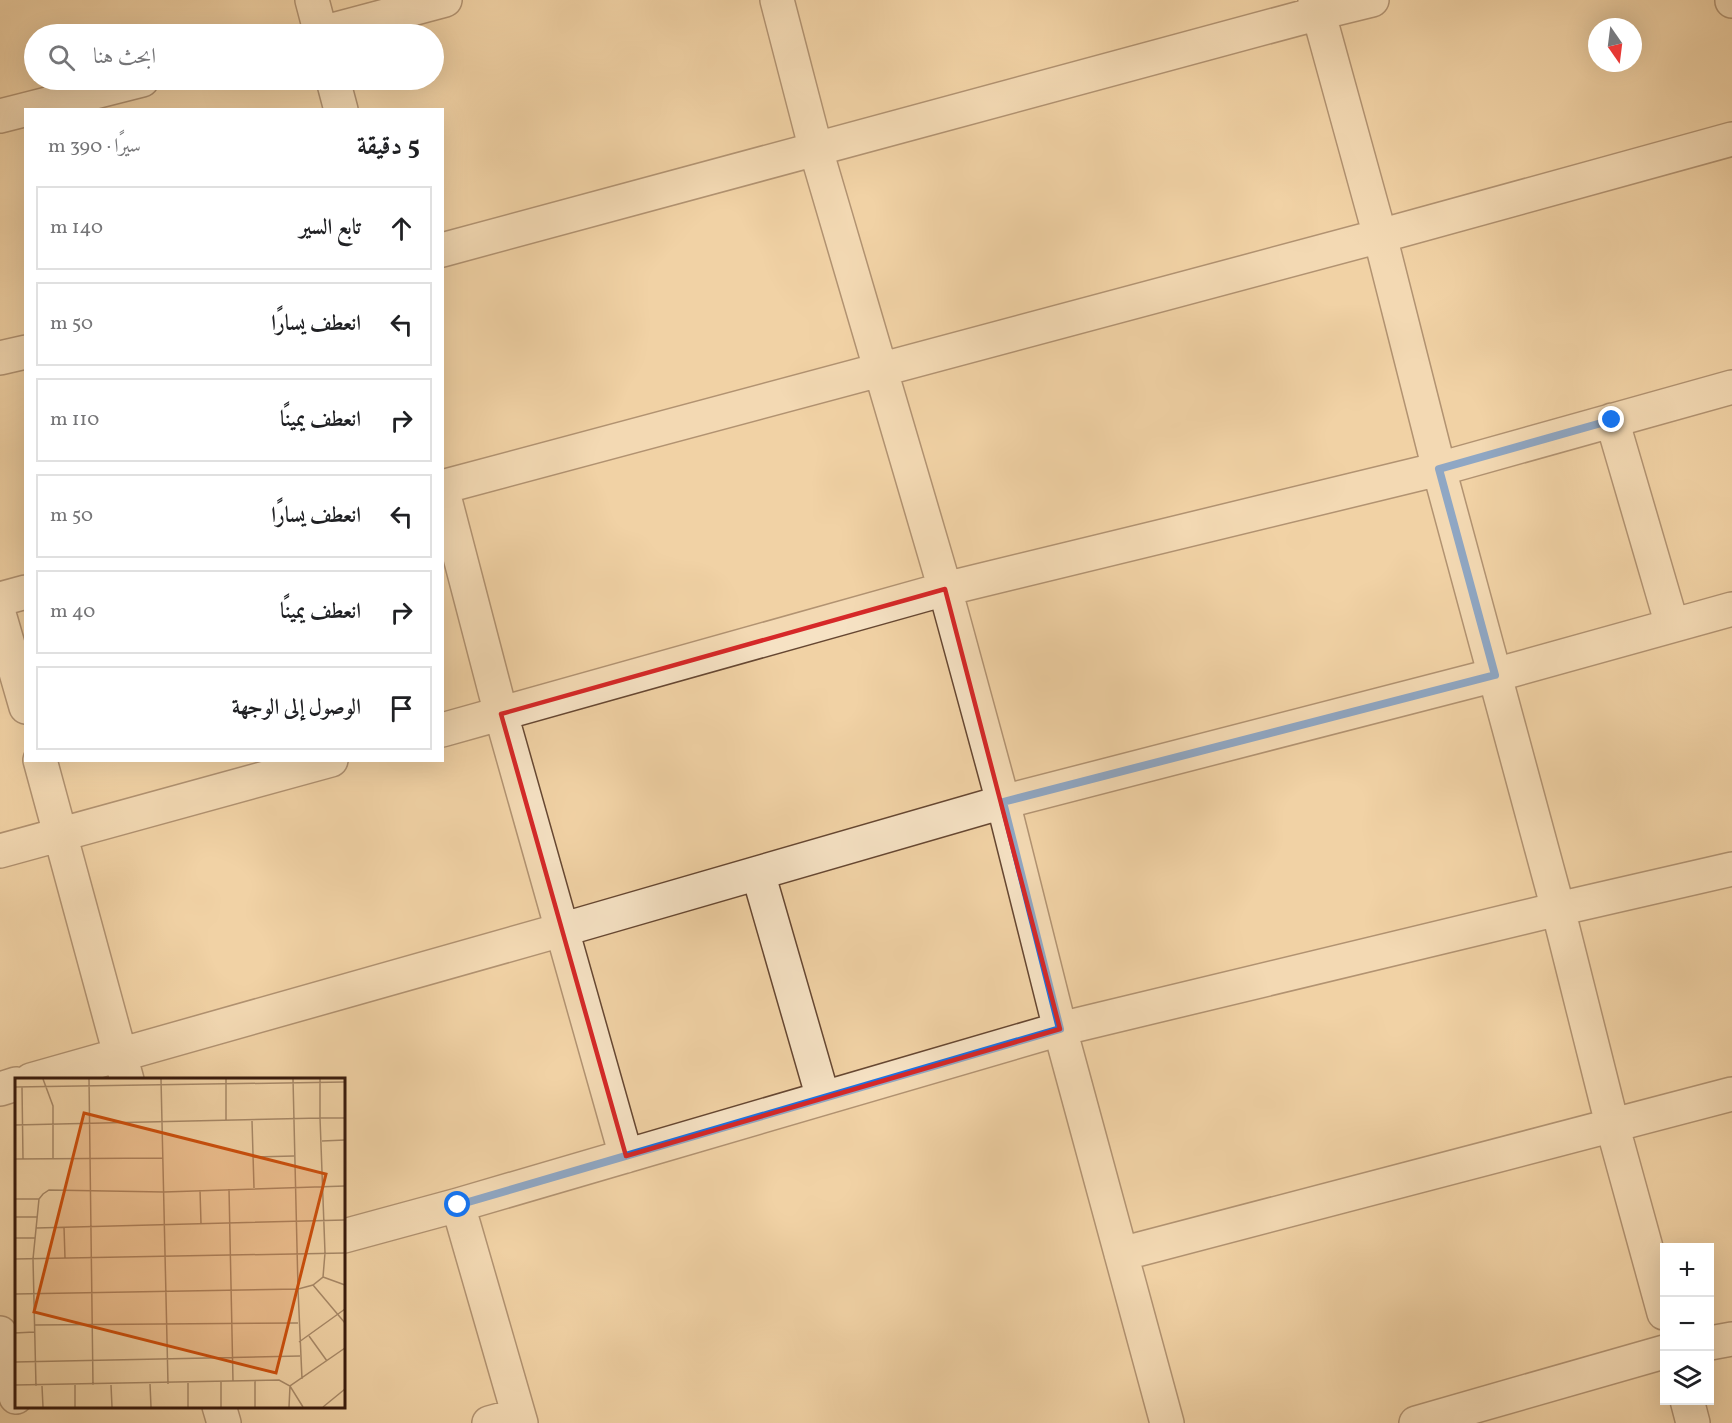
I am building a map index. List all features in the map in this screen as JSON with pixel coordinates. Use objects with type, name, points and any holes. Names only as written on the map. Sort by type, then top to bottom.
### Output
[{"type":"street","points":[[312,0],[318,24]]},
{"type":"street","points":[[357,24],[445,0]]},
{"type":"street","points":[[777,0],[816,150],[945,589],[1003,802],[1060,1029],[1167,1423]]},
{"type":"street","points":[[444,249],[816,150],[1317,6],[1372,0]]},
{"type":"street","points":[[1317,6],[1558,909],[1612,1124],[1661,1297]]},
{"type":"street","points":[[32,108],[103,90]]},
{"type":"street","points":[[336,90],[340,108]]},
{"type":"street","points":[[0,116],[24,110]]},
{"type":"street","points":[[444,486],[1380,236],[1732,139]]},
{"type":"street","points":[[0,358],[24,352]]},
{"type":"street","points":[[444,729],[945,589],[1439,469],[1732,387]]},
{"type":"street","points":[[1612,420],[1672,626]]},
{"type":"street","points":[[444,495],[501,714],[626,1156]]},
{"type":"street","points":[[0,599],[24,593]]},
{"type":"street","points":[[44,1078],[123,1066],[561,930],[1003,802],[1495,675],[1732,609]]},
{"type":"street","points":[[0,617],[24,700]]},
{"type":"street","points":[[41,762],[123,1066]]},
{"type":"street","points":[[0,851],[325,762]]},
{"type":"street","points":[[345,1236],[458,1205],[1060,1029],[1732,869]]},
{"type":"street","points":[[758,873],[823,1098]]},
{"type":"street","points":[[0,1089],[15,1084]]},
{"type":"street","points":[[1121,1254],[1732,1094]]},
{"type":"street","points":[[458,1205],[509,1420]]},
{"type":"street","points":[[15,1326],[0,1332],[15,1392]]},
{"type":"street","points":[[1714,1342],[1732,1339]]},
{"type":"street","points":[[1416,1423],[1660,1353]]},
{"type":"street","points":[[1688,1405],[1693,1423]]},
{"type":"street","points":[[19,1408],[23,1423]]},
{"type":"street","points":[[219,1408],[224,1423]]},
{"type":"highlighted area","points":[[945,589],[1060,1029],[626,1156],[501,714]]},
{"type":"route","points":[[458,1205],[1060,1029],[1003,802],[1495,675],[1439,469],[1612,420]]}]
